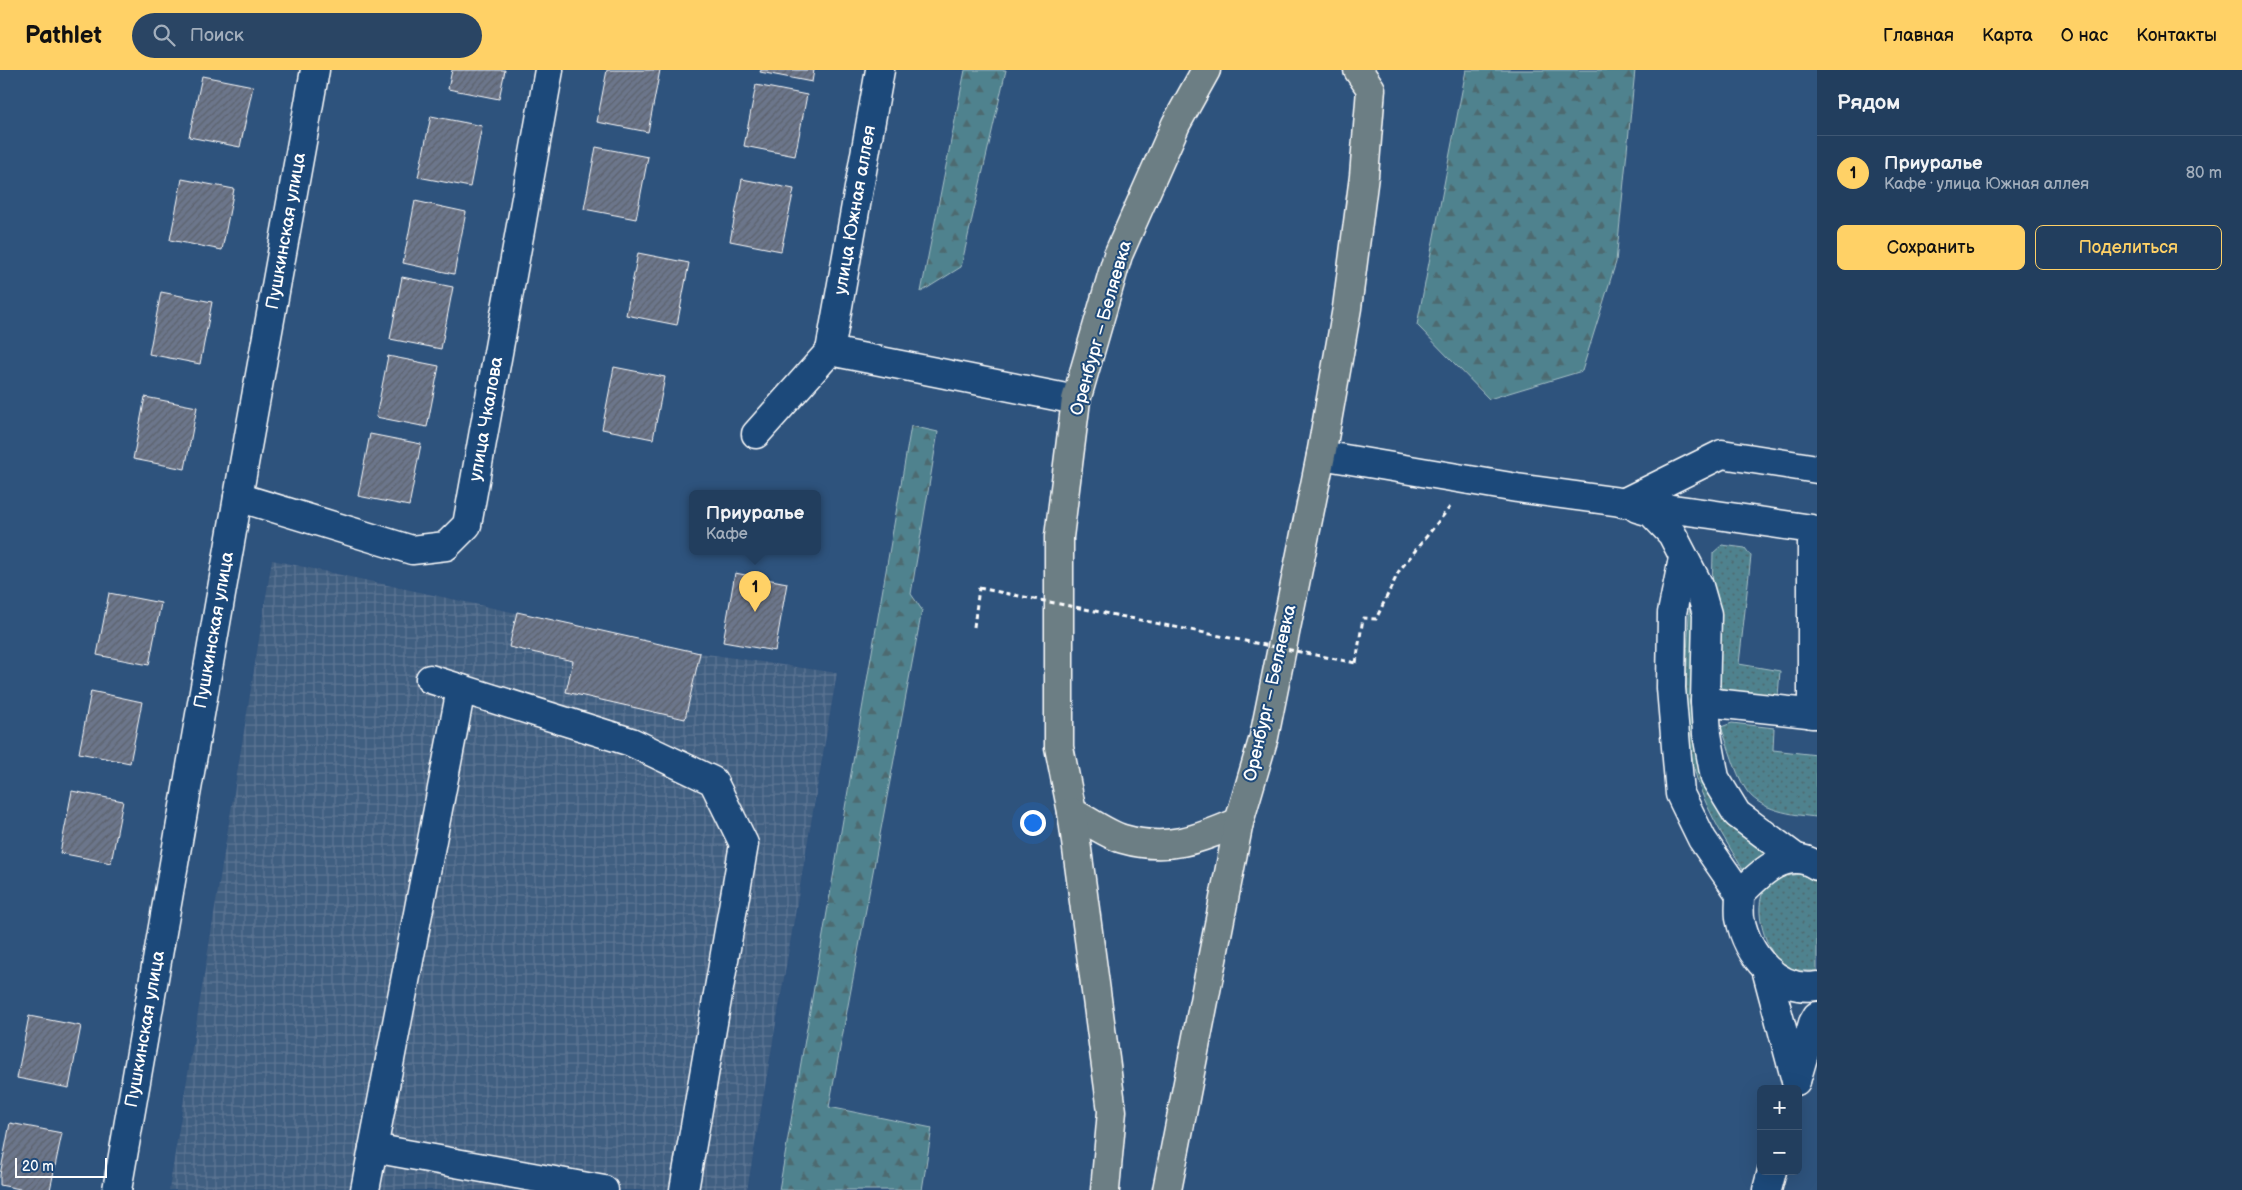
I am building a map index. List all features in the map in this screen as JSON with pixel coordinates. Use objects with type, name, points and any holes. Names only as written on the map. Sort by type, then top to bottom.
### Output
[{"type":"main road","name":"Оренбург – Беляевка","points":[[1105,1190],[1112,1111],[1072,812],[1059,747],[1059,546],[1076,400],[1118,255],[1176,124],[1206,70]]},
{"type":"main road","name":"Оренбург – Беляевка","points":[[1167,1190],[1239,822],[1264,737],[1321,455],[1347,308],[1364,176],[1367,76]]},
{"type":"main road","points":[[1072,812],[1123,839],[1166,845],[1197,840],[1239,822]]},
{"type":"street","name":"Пушкинская улица","points":[[117,1190],[315,70]]},
{"type":"street","name":"улица Чкалова","points":[[238,497],[412,550],[446,546],[467,524],[549,70]]},
{"type":"street","name":"улица Южная аллея","points":[[830,350],[880,70]]},
{"type":"street","points":[[756,434],[830,350],[1076,400]]},
{"type":"street","points":[[1623,503],[1722,454],[1817,468]]},
{"type":"street","points":[[1321,455],[1473,481],[1812,529],[1815,714],[1704,702]]},
{"type":"street","points":[[1623,503],[1651,512],[1672,534],[1699,586],[1707,614],[1704,702],[1707,734],[1715,778],[1737,814],[1807,862]]},
{"type":"street","points":[[1683,558],[1672,613],[1672,688],[1680,794],[1702,839],[1740,894],[1740,918],[1752,950],[1766,969],[1787,984],[1817,986]]},
{"type":"street","points":[[430,679],[631,742],[713,781],[744,844],[684,1190]]},
{"type":"street","points":[[365,1190],[461,688]]},
{"type":"street","points":[[1740,894],[1756,876],[1778,862],[1807,862]]},
{"type":"street","points":[[1766,969],[1795,1085]]},
{"type":"street","points":[[1795,1085],[1813,1022],[1817,1016]]},
{"type":"street","points":[[373,1148],[604,1190]]},
{"type":"street","points":[[1767,1190],[1771,1175]]},
{"type":"path","points":[[974,627],[979,588],[1356,664],[1363,618],[1376,619],[1399,571],[1473,481]]},
{"type":"shaded area","points":[[272,560],[700,653],[837,673],[747,1190],[169,1190]]},
{"type":"green space","points":[[965,70],[1006,70],[961,267],[921,292]]},
{"type":"green space","points":[[1466,70],[1635,70],[1616,262],[1582,371],[1489,399],[1417,325]]},
{"type":"green space","points":[[911,426],[938,432],[911,594],[922,610],[829,1107],[932,1128],[922,1190],[779,1190]]},
{"type":"green space","points":[[1722,545],[1745,548],[1751,556],[1739,664],[1780,671],[1778,696],[1730,691],[1716,686],[1710,677],[1713,553]]},
{"type":"green space","points":[[1697,592],[1697,729],[1775,855],[1748,878],[1703,797],[1690,747],[1686,681],[1690,593]]},
{"type":"green space","points":[[1732,723],[1774,728],[1773,750],[1817,755],[1817,817],[1788,813],[1767,807],[1751,796],[1738,774],[1721,727]]},
{"type":"green space","points":[[1799,874],[1817,881],[1817,971],[1792,969],[1780,962],[1769,946],[1761,924],[1760,901],[1763,892],[1769,884],[1779,878]]},
{"type":"building","points":[[452,70],[505,70],[499,99],[448,89]]},
{"type":"building","points":[[607,70],[660,70],[648,132],[597,122]]},
{"type":"building","points":[[761,70],[814,70],[812,82],[760,72]]},
{"type":"building","points":[[202,76],[253,86],[240,147],[189,137]]},
{"type":"building","points":[[756,85],[807,95],[795,156],[744,146]]},
{"type":"building","points":[[431,116],[482,126],[470,187],[418,177]]},
{"type":"building","points":[[596,147],[648,157],[636,219],[584,209]]},
{"type":"building","points":[[182,179],[234,189],[222,250],[170,240]]},
{"type":"building","points":[[742,179],[794,189],[781,251],[730,241]]},
{"type":"building","points":[[415,201],[466,212],[454,274],[403,263]]},
{"type":"building","points":[[638,253],[689,263],[677,325],[626,315]]},
{"type":"building","points":[[402,277],[453,287],[441,349],[390,339]]},
{"type":"building","points":[[161,292],[212,302],[200,364],[149,354]]},
{"type":"building","points":[[388,356],[439,366],[427,427],[376,417]]},
{"type":"building","points":[[614,367],[665,377],[653,439],[602,429]]},
{"type":"building","points":[[145,397],[197,407],[185,469],[133,459]]},
{"type":"building","points":[[370,434],[421,444],[409,506],[358,496]]},
{"type":"building","points":[[735,573],[787,583],[775,651],[723,642]]},
{"type":"building","points":[[109,593],[161,603],[149,665],[97,655]]},
{"type":"building","points":[[517,612],[700,653],[685,719],[566,692],[573,661],[509,647]]},
{"type":"building","points":[[91,691],[142,702],[130,763],[79,753]]},
{"type":"building","points":[[72,791],[123,801],[111,863],[60,853]]},
{"type":"building","points":[[29,1016],[81,1026],[69,1088],[17,1078]]},
{"type":"building","points":[[10,1123],[62,1133],[50,1190],[25,1190],[0,1185],[0,1175]]},
{"type":"place","name":"Приуралье","points":[[755,612]]}]
